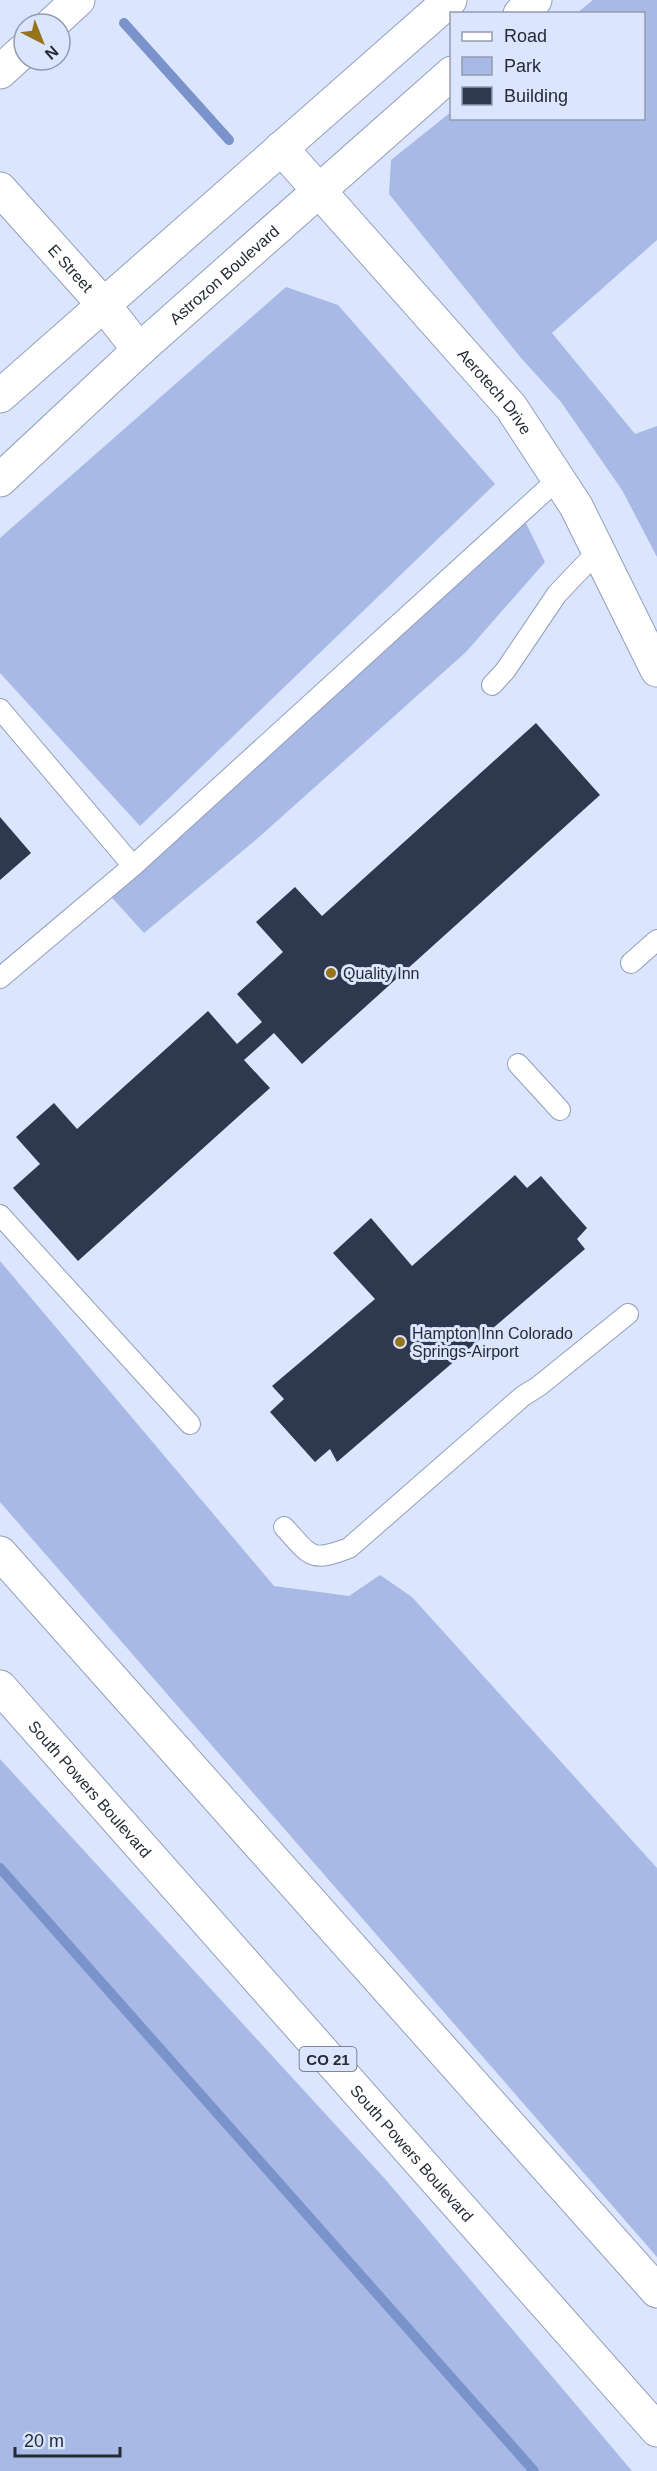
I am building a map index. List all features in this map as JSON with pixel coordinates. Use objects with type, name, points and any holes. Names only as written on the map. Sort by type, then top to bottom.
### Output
[{"type":"main road","points":[[65,12],[78,0]]},
{"type":"main road","points":[[0,396],[450,0]]},
{"type":"main road","points":[[522,12],[535,0]]},
{"type":"main road","points":[[0,72],[12,61]]},
{"type":"main road","name":"Astrozon Boulevard","points":[[0,480],[139,350],[450,75]]},
{"type":"main road","name":"Aerotech Drive","points":[[281,148],[511,407],[576,506],[657,670]]},
{"type":"main road","name":"E Street","points":[[0,189],[104,305],[139,350]]},
{"type":"main road","points":[[0,1534],[258,1842]]},
{"type":"main road","points":[[0,1553],[657,2291]]},
{"type":"main road","name":"South Powers Boulevard","points":[[0,1687],[657,2430]]},
{"type":"lane","points":[[0,978],[134,866],[558,479]]},
{"type":"lane","points":[[492,685],[505,671],[557,594],[598,551]]},
{"type":"lane","points":[[0,709],[134,866]]},
{"type":"lane","points":[[631,963],[657,940]]},
{"type":"lane","points":[[518,1064],[560,1110]]},
{"type":"lane","points":[[0,1215],[190,1424]]},
{"type":"lane","points":[[284,1527],[309,1553],[323,1558],[349,1548],[523,1396],[539,1386],[628,1314]]},
{"type":"green space","points":[[593,0],[657,0],[657,240],[552,333],[635,434],[657,426],[657,557],[622,490],[561,402],[521,358],[389,194],[391,160],[450,113],[450,120],[645,120],[645,12],[578,12]]},
{"type":"green space","points":[[286,287],[338,305],[495,484],[140,826],[0,673],[0,538]]},
{"type":"green space","points":[[521,513],[545,562],[466,652],[258,838],[144,933],[105,890]]},
{"type":"green space","points":[[0,1261],[274,1586],[349,1596],[380,1575],[412,1597],[657,1868],[657,2257],[0,1502]]},
{"type":"green space","points":[[0,1759],[386,2180],[632,2471],[0,2471]]},
{"type":"building","name":"Quality Inn","points":[[536,723],[600,795],[302,1064],[274,1033],[244,1060],[270,1088],[78,1261],[13,1188],[40,1164],[16,1137],[54,1103],[77,1129],[208,1011],[237,1044],[262,1022],[237,994],[283,952],[256,922],[295,887],[322,916]]},
{"type":"building","points":[[0,817],[31,853],[0,880]]},
{"type":"building","name":"Hampton Inn Colorado Springs-Airport","points":[[515,1175],[527,1188],[541,1176],[587,1228],[577,1239],[585,1249],[337,1462],[330,1449],[315,1462],[270,1412],[284,1399],[272,1386],[375,1299],[333,1253],[371,1218],[412,1266]]},
{"type":"waterway","points":[[124,23],[229,140]]},
{"type":"waterway","points":[[0,1868],[534,2471]]},
{"type":"place","name":"Quality Inn","points":[[331,973]]},
{"type":"place","name":"Hampton Inn Colorado Springs-Airport","points":[[400,1342]]}]
